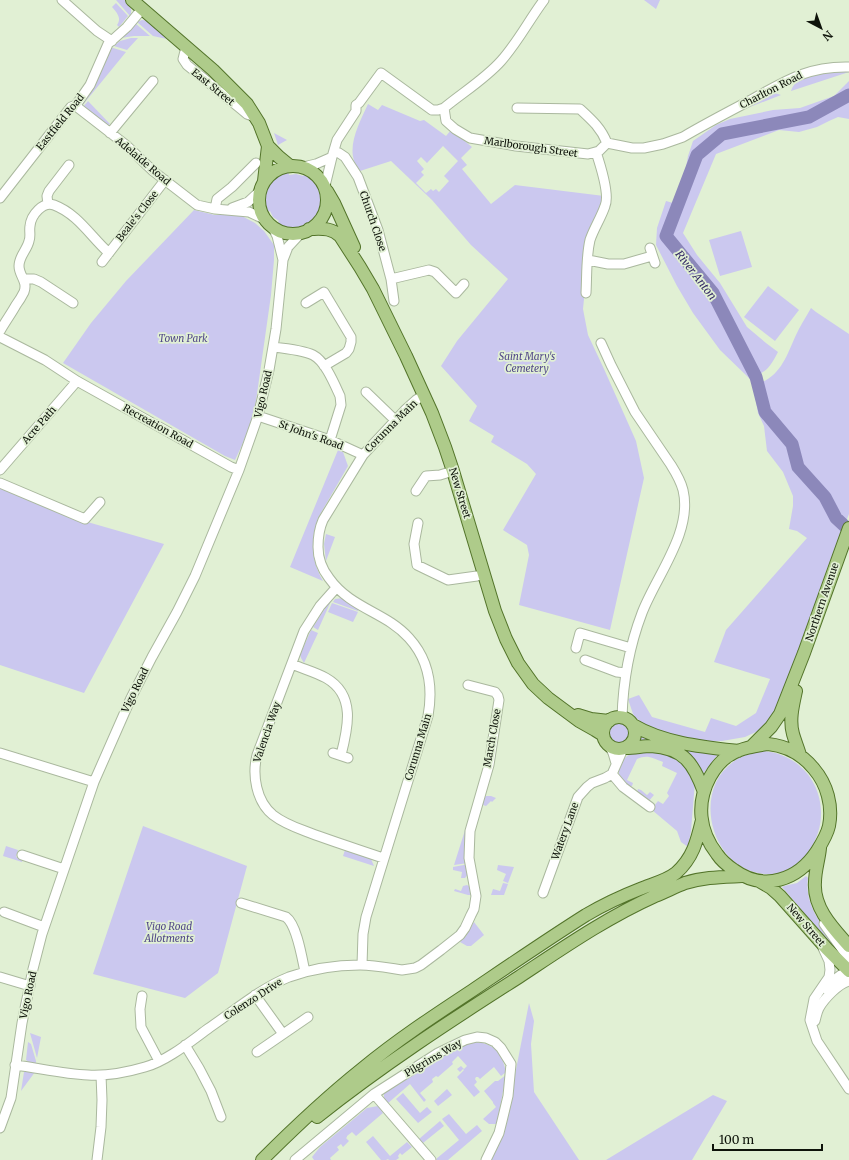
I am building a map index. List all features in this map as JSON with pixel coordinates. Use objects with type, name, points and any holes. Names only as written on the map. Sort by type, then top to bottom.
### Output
[{"type":"main road","name":"East Street","points":[[132,0],[241,97],[256,118],[268,146],[278,157],[290,166]]},
{"type":"main road","name":"East Street","points":[[262,186],[268,146]]},
{"type":"main road","points":[[290,166],[304,167],[316,174],[326,189],[327,202],[324,212],[317,223],[305,231],[287,233],[273,228],[264,219],[260,205],[262,186],[268,176],[276,171],[290,166]]},
{"type":"main road","name":"New Street","points":[[326,189],[351,240],[360,267]]},
{"type":"main road","name":"New Street","points":[[305,231],[325,229],[337,233],[360,267],[396,336],[424,395],[441,436],[501,627],[521,668],[537,689],[578,721],[603,735],[605,741],[610,747]]},
{"type":"main road","name":"Northern Avenue","points":[[752,746],[771,727],[780,714],[804,653],[849,528]]},
{"type":"main road","name":"Northern Avenue","points":[[800,755],[793,733],[792,708],[804,653]]},
{"type":"main road","name":"New Street","points":[[566,711],[591,719],[609,721],[618,717],[622,718]]},
{"type":"main road","points":[[622,718],[630,721],[633,725],[650,734],[707,748],[738,751]]},
{"type":"main road","points":[[603,735],[604,727],[609,721]]},
{"type":"main road","points":[[625,748],[630,745],[635,738],[633,725]]},
{"type":"main road","points":[[262,1160],[374,1074],[528,971],[613,917],[635,905],[687,883],[709,878],[742,876],[759,881],[780,879],[795,873],[808,863],[821,845],[829,826],[830,813],[828,798],[821,777],[800,755],[789,749],[768,744],[752,746],[730,755],[720,763],[711,776],[704,792],[701,806],[702,820],[708,839],[715,852],[742,876]]},
{"type":"main road","points":[[610,747],[614,749],[653,746],[681,755],[696,771],[704,792]]},
{"type":"main road","points":[[262,1160],[311,1112],[335,1091],[380,1055],[435,1015],[588,914],[626,895],[666,879],[674,874],[681,868],[693,851],[702,820]]},
{"type":"main road","name":"New Street","points":[[821,845],[814,882],[815,894],[819,906],[828,920],[849,946]]},
{"type":"main road","name":"New Street","points":[[759,881],[771,888],[780,896],[848,972]]},
{"type":"street","points":[[62,0],[96,31],[112,41],[127,27],[142,9]]},
{"type":"street","points":[[326,189],[337,140],[356,111],[356,106],[360,103],[381,73],[432,110],[444,108],[490,72],[501,61],[519,38],[541,2]]},
{"type":"street","name":"Eastfield Road","points":[[0,198],[71,107],[76,105],[90,85],[105,49],[112,41]]},
{"type":"street","name":"Charlton Road","points":[[607,143],[638,148],[664,144],[676,140],[796,76],[820,69],[849,67]]},
{"type":"street","points":[[110,133],[153,81]]},
{"type":"street","name":"Adelaide Road","points":[[76,105],[197,205],[215,209],[249,212],[264,219]]},
{"type":"street","name":"Marlborough Street","points":[[444,108],[446,121],[472,141],[583,154],[596,152]]},
{"type":"street","points":[[517,108],[580,109],[601,130],[607,143],[596,152],[606,186],[606,204],[590,241],[586,293]]},
{"type":"street","name":"Church Close","points":[[333,154],[340,153],[345,157],[358,177],[378,230],[391,279],[394,301]]},
{"type":"street","points":[[304,167],[316,164],[333,154]]},
{"type":"street","points":[[215,209],[217,199],[232,187],[256,163]]},
{"type":"street","points":[[48,204],[47,196],[49,191],[69,166]]},
{"type":"street","name":"Beale's Close","points":[[102,262],[165,180]]},
{"type":"street","name":"Adelaide Road","points":[[228,209],[248,202],[262,186]]},
{"type":"street","points":[[0,331],[24,293],[26,285],[19,264],[22,254],[29,242],[32,218],[43,206],[48,204],[73,216],[109,253]]},
{"type":"street","name":"Vigo Road","points":[[273,228],[277,236],[283,260]]},
{"type":"street","name":"Vigo Road","points":[[0,1128],[11,1098],[22,1023],[44,927],[94,782],[116,729],[137,685],[189,588],[239,470],[258,416],[266,387],[278,312],[283,260],[288,247],[305,231]]},
{"type":"street","points":[[588,260],[608,264],[624,264],[652,256]]},
{"type":"street","points":[[391,279],[429,270],[435,272],[454,296],[464,284]]},
{"type":"street","points":[[24,279],[34,279],[41,282],[73,303]]},
{"type":"street","points":[[306,303],[327,290],[350,337],[351,342],[346,353],[324,366]]},
{"type":"street","points":[[0,337],[45,360],[77,380]]},
{"type":"street","points":[[601,343],[635,412],[671,465],[683,491],[684,509],[682,526],[676,544],[650,594],[631,648],[626,673],[622,718]]},
{"type":"street","points":[[273,347],[311,354],[320,360],[324,366],[340,396],[341,401],[330,440]]},
{"type":"street","name":"Recreation Road","points":[[77,380],[239,470]]},
{"type":"street","name":"Acre Path","points":[[0,470],[77,380]]},
{"type":"street","points":[[366,392],[395,420]]},
{"type":"street","name":"Corunna Main","points":[[362,965],[363,934],[366,917],[428,716],[431,693],[426,665],[409,638],[388,620],[346,597],[336,588],[324,571],[318,552],[319,531],[323,520],[362,455],[395,420],[416,400],[424,395]]},
{"type":"street","name":"St John's Road","points":[[258,416],[330,440],[362,455]]},
{"type":"street","points":[[416,491],[426,476],[440,475],[453,471]]},
{"type":"street","points":[[0,483],[85,519],[100,502]]},
{"type":"street","points":[[418,523],[414,544],[417,565],[448,580],[484,574]]},
{"type":"street","name":"Valencia Way","points":[[336,588],[320,606],[304,631],[256,762],[256,783],[260,796],[267,808],[273,814],[291,825],[316,836],[383,858]]},
{"type":"street","points":[[576,648],[580,633],[631,648]]},
{"type":"street","points":[[585,660],[617,672],[626,673]]},
{"type":"street","points":[[292,664],[324,677],[332,682],[343,695],[347,707],[348,722],[341,755]]},
{"type":"street","name":"March Close","points":[[468,685],[495,692],[499,700],[489,764],[482,788]]},
{"type":"street","points":[[610,747],[616,764]]},
{"type":"street","points":[[625,748],[612,774],[623,787],[650,807]]},
{"type":"street","points":[[0,754],[94,782]]},
{"type":"street","name":"Watery Lane","points":[[543,893],[578,797],[587,787],[612,774]]},
{"type":"street","name":"Colenzo Drive","points":[[15,1065],[89,1075],[101,1075],[144,1068],[159,1061],[185,1045],[255,995],[288,977],[305,972],[343,966],[362,965],[402,970],[415,968],[428,960],[460,935],[474,909],[476,896],[469,858],[470,831],[482,788]]},
{"type":"street","points":[[22,855],[64,869]]},
{"type":"street","points":[[241,903],[286,917],[289,920],[294,929],[305,972]]},
{"type":"street","points":[[819,906],[822,921],[829,932],[848,972]]},
{"type":"street","points":[[4,912],[44,927]]},
{"type":"street","points":[[818,940],[827,957],[830,970],[827,980],[814,999],[810,1016],[812,1027],[821,1048],[849,1089]]},
{"type":"street","points":[[813,1006],[831,983],[842,974],[848,972]]},
{"type":"street","points":[[812,1027],[822,1003],[848,972]]},
{"type":"street","points":[[0,977],[30,986]]},
{"type":"street","points":[[255,995],[283,1034]]},
{"type":"street","points":[[142,996],[140,1009],[141,1027],[159,1061]]},
{"type":"street","points":[[257,1052],[308,1017]]},
{"type":"street","name":"Pilgrims Way","points":[[295,1160],[374,1094],[438,1053],[465,1040],[477,1037],[486,1038],[494,1042],[507,1055],[511,1064],[508,1096],[499,1133],[486,1160]]},
{"type":"street","points":[[185,1045],[211,1091],[220,1117]]},
{"type":"street","points":[[97,1160],[101,1127],[101,1075]]},
{"type":"street","points":[[374,1094],[431,1160]]},
{"type":"green space","points":[[116,0],[125,0],[130,5],[130,16]]},
{"type":"green space","points":[[644,0],[660,0],[656,9]]},
{"type":"green space","points":[[116,3],[128,16],[119,27],[117,25],[119,20],[118,16],[112,7]]},
{"type":"green space","points":[[142,20],[152,24],[167,39],[153,36],[137,22]]},
{"type":"green space","points":[[135,23],[150,36],[120,38]]},
{"type":"green space","points":[[138,38],[127,50],[114,46],[120,41]]},
{"type":"green space","points":[[110,47],[126,52],[81,107],[81,104]]},
{"type":"green space","points":[[849,71],[791,91],[794,85],[807,77],[816,74]]},
{"type":"green space","points":[[849,81],[849,119],[838,117],[817,127],[799,132],[779,130],[716,154],[683,233],[697,255],[720,283],[747,327],[778,352],[767,368],[750,379],[720,350],[693,313],[656,245],[657,228],[666,201],[673,203],[686,167],[693,141],[716,125],[730,119],[773,110],[800,108],[834,96]]},
{"type":"green space","points":[[775,93],[781,95],[727,116],[770,94]]},
{"type":"green space","points":[[88,101],[110,124],[107,126],[82,108]]},
{"type":"green space","name":"Saint Mary's Cemetery","points":[[368,104],[378,110],[382,105],[420,121],[424,120],[446,136],[451,130],[472,147],[461,158],[467,165],[462,169],[491,204],[515,185],[604,196],[586,279],[583,309],[588,335],[636,441],[644,478],[610,630],[519,605],[529,555],[527,545],[503,530],[536,474],[527,464],[491,442],[494,436],[469,421],[477,406],[441,366],[457,341],[508,279],[471,245],[432,200],[391,161],[360,171],[355,163],[353,155],[354,138]],"holes":[[[443,146],[458,161],[444,176],[449,181],[439,192],[436,189],[433,191],[431,189],[426,193],[416,183],[424,175],[421,172],[424,169],[417,161],[421,157],[427,163]]]},
{"type":"green space","points":[[274,133],[287,140],[278,145]]},
{"type":"green space","points":[[288,170],[289,175],[296,174],[303,176],[305,172],[316,181],[322,192],[323,203],[320,213],[313,222],[303,228],[291,229],[276,224],[279,221],[273,217],[270,211],[266,213],[264,206],[265,193],[270,181],[281,172]]},
{"type":"green space","name":"Town Park","points":[[194,210],[215,215],[238,214],[255,223],[264,231],[274,245],[271,295],[256,401],[250,425],[235,460],[225,456],[63,363],[91,323],[126,281]]},
{"type":"green space","points":[[741,231],[752,267],[720,276],[709,240]]},
{"type":"green space","points":[[768,286],[799,310],[775,341],[744,317]]},
{"type":"green space","points":[[811,308],[849,334],[849,514],[826,571],[808,626],[775,713],[758,731],[745,737],[722,741],[702,741],[649,728],[633,714],[628,699],[639,695],[652,717],[705,732],[711,718],[736,726],[756,713],[770,679],[714,662],[726,630],[807,538],[797,531],[789,529],[793,506],[793,496],[783,472],[767,451],[764,426],[758,413],[753,385],[770,378],[781,366],[799,328]]},
{"type":"green space","points":[[338,450],[343,452],[348,466],[318,518],[313,543],[314,558],[323,581],[290,567]]},
{"type":"green space","points":[[0,487],[84,521],[164,544],[84,693],[0,665]]},
{"type":"green space","points":[[326,534],[335,537],[326,561],[324,544]]},
{"type":"green space","points":[[343,598],[359,609],[358,611],[333,602],[335,599]]},
{"type":"green space","points":[[331,601],[318,630],[313,627]]},
{"type":"green space","points":[[332,603],[358,612],[353,622],[328,612]]},
{"type":"green space","points":[[311,630],[318,633],[304,663],[300,655]]},
{"type":"green space","points":[[619,721],[628,725],[632,734],[628,743],[619,747],[610,743],[606,734],[610,725]]},
{"type":"green space","points":[[640,734],[718,754],[703,774],[697,766],[637,742]]},
{"type":"green space","points":[[641,751],[665,752],[683,762],[695,782],[691,831],[688,847],[681,842],[677,831],[652,810],[658,801],[663,804],[669,796],[667,793],[677,773],[662,766],[663,762],[650,757],[644,757],[637,759],[627,780],[633,783],[632,786],[625,783],[620,777],[619,769],[622,761],[629,755]]},
{"type":"green space","points":[[764,751],[781,755],[796,763],[808,774],[816,788],[820,803],[821,819],[817,835],[809,851],[802,860],[793,867],[783,872],[772,874],[748,870],[730,858],[717,839],[711,817],[712,795],[721,775],[738,759]]},
{"type":"green space","points":[[638,789],[647,795],[650,792],[654,795],[648,802],[637,792]]},
{"type":"green space","points":[[486,796],[496,798],[486,806],[480,804],[482,799]]},
{"type":"green space","points":[[467,824],[469,825],[468,863],[454,865]]},
{"type":"green space","name":"Vigo Road Allotments","points":[[143,826],[247,866],[218,973],[185,998],[93,974]]},
{"type":"green space","points":[[6,846],[18,850],[16,857],[23,859],[22,862],[3,856]]},
{"type":"green space","points":[[345,850],[371,859],[374,866],[343,856]]},
{"type":"green space","points":[[469,864],[469,873],[465,878],[461,878],[462,872],[453,870],[453,867]]},
{"type":"green space","points":[[498,865],[514,867],[508,883],[503,881],[506,874],[497,870]]},
{"type":"green space","points":[[806,876],[808,878],[809,898],[812,907],[821,924],[839,948],[836,950],[782,887],[797,883]]},
{"type":"green space","points":[[503,883],[508,884],[504,895],[491,895],[493,889],[500,891]]},
{"type":"green space","points":[[467,885],[472,888],[472,895],[454,891],[455,889],[461,891],[463,886]]},
{"type":"green space","points":[[474,922],[484,935],[471,946],[467,946],[460,942],[466,936]]},
{"type":"green space","points":[[529,1003],[534,1021],[531,1044],[534,1092],[579,1160],[488,1160],[504,1131]]},
{"type":"green space","points":[[30,1033],[41,1037],[37,1058]]},
{"type":"green space","points":[[28,1042],[31,1044],[36,1064],[30,1063],[26,1060]]},
{"type":"green space","points":[[477,1042],[489,1045],[497,1051],[506,1072],[501,1076],[494,1067],[480,1079],[476,1077],[475,1079],[477,1082],[474,1085],[480,1092],[474,1097],[457,1077],[464,1070],[463,1069],[460,1072],[457,1069],[461,1066],[464,1069],[467,1066],[458,1056],[452,1062],[453,1064],[438,1077],[436,1076],[432,1079],[433,1082],[420,1093],[426,1100],[424,1102],[410,1084],[387,1104],[384,1099],[384,1093],[454,1048],[467,1043]]},
{"type":"green space","points":[[24,1072],[35,1072],[21,1091]]},
{"type":"green space","points":[[506,1075],[497,1124],[489,1124],[483,1119],[496,1107],[484,1091],[495,1081],[498,1081]]},
{"type":"green space","points":[[447,1089],[452,1095],[438,1106],[434,1101]]},
{"type":"green space","points":[[403,1093],[420,1113],[427,1107],[432,1112],[418,1123],[396,1099]]},
{"type":"green space","points":[[713,1095],[727,1101],[692,1160],[606,1160]]},
{"type":"green space","points":[[378,1106],[383,1113],[356,1136],[352,1132],[347,1136],[346,1138],[349,1141],[343,1147],[341,1144],[337,1147],[339,1150],[330,1158],[331,1160],[314,1160],[312,1157],[320,1147],[367,1108]]},
{"type":"green space","points":[[449,1114],[466,1134],[477,1125],[482,1131],[448,1160],[437,1160],[436,1159],[459,1140],[442,1119]]},
{"type":"green space","points":[[440,1121],[444,1126],[423,1143],[419,1139]]},
{"type":"green space","points":[[373,1136],[390,1156],[407,1142],[412,1147],[402,1155],[400,1153],[398,1156],[399,1158],[396,1160],[381,1160],[366,1142]]},
{"type":"waterway","name":"River Anton","points":[[849,95],[809,117],[722,134],[697,155],[666,236],[713,293],[756,377],[765,412],[792,444],[798,467],[825,497],[836,518],[849,530]]}]
